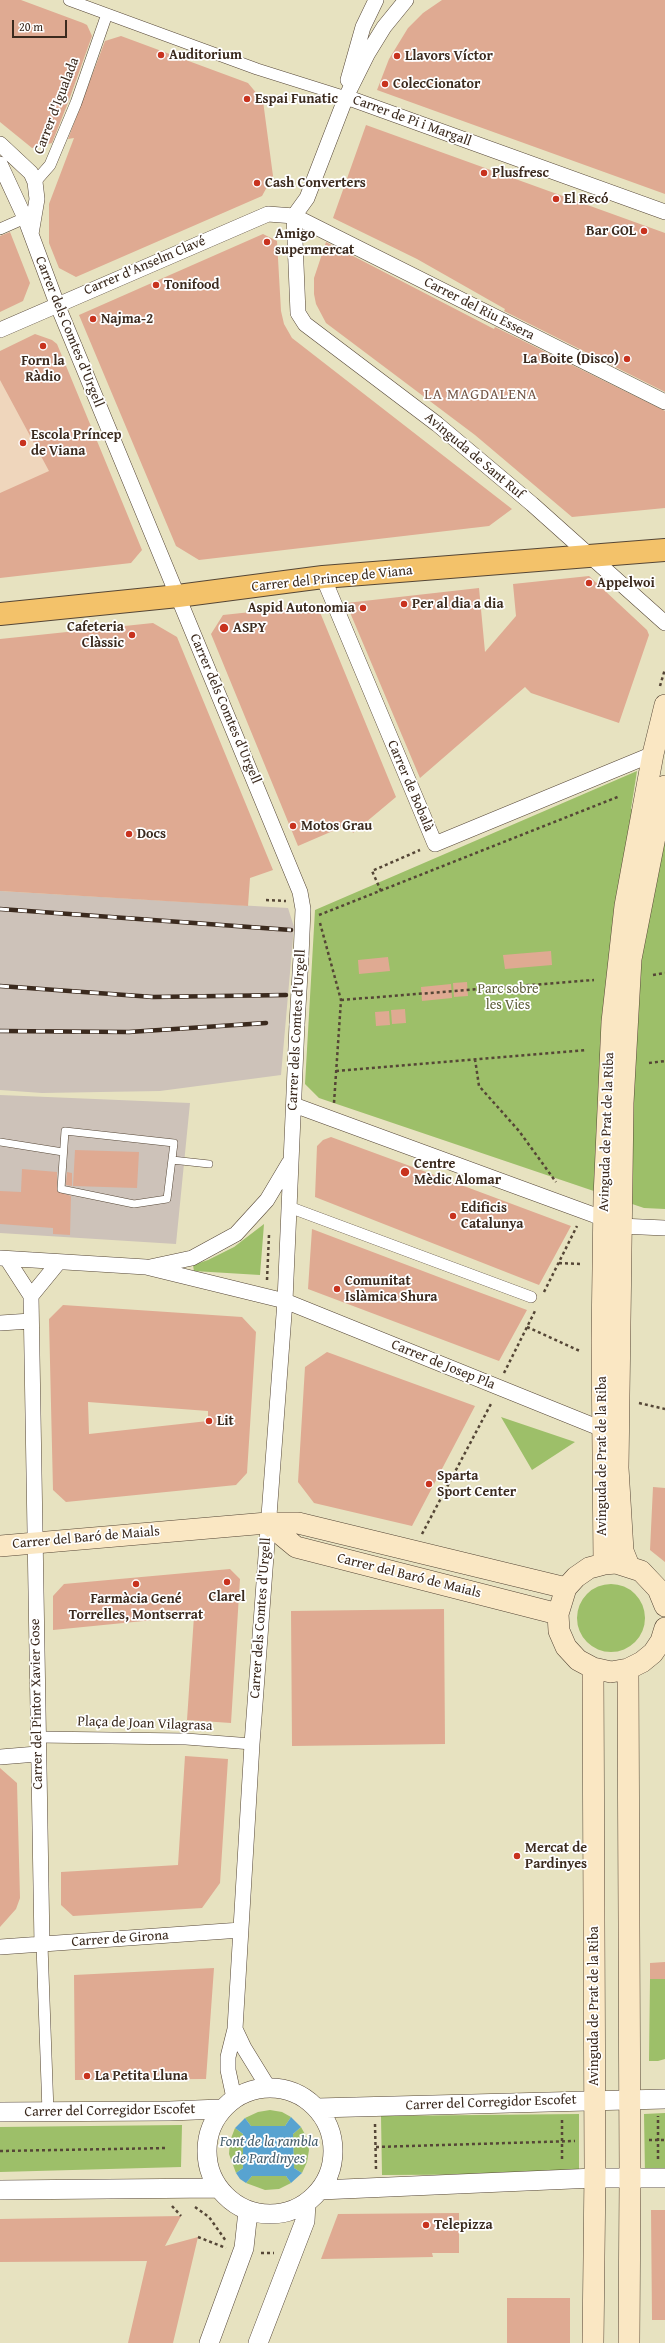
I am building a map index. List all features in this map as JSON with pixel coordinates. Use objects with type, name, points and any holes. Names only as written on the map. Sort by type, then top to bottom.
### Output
[{"type":"main road","name":"Carrer del Princep de Viana","points":[[0,614],[178,596],[323,577],[665,550]]},
{"type":"main road","name":"Avinguda de Prat de la Riba","points":[[629,1566],[623,1551],[618,1468],[612,1222],[612,1022],[619,939],[662,698]]},
{"type":"main road","name":"Avinguda de Prat de la Riba","points":[[604,1564],[602,1429],[612,1222],[623,1103],[631,959],[665,786]]},
{"type":"main road","name":"Carrer del Baró de Maials","points":[[267,1523],[296,1547],[558,1614]]},
{"type":"main road","name":"Carrer del Baró de Maials","points":[[0,1546],[267,1523],[298,1523],[566,1588]]},
{"type":"main road","points":[[664,1602],[651,1579],[629,1566],[616,1563],[604,1564],[589,1568],[576,1577],[566,1588],[558,1614],[559,1631],[566,1647],[578,1660],[593,1668],[611,1672],[628,1669],[642,1662],[653,1653],[664,1637]]},
{"type":"main road","name":"Avinguda de Prat de la Riba","points":[[593,1668],[595,2100],[593,2343]]},
{"type":"main road","points":[[628,1669],[630,2099],[629,2343]]},
{"type":"street","name":"Carrer de Pi i Margall","points":[[69,0],[257,69],[346,97],[665,212]]},
{"type":"street","points":[[346,97],[349,72],[363,27],[376,0]]},
{"type":"street","points":[[368,53],[372,34],[383,10],[382,0]]},
{"type":"street","points":[[294,216],[306,198],[315,180],[346,97],[368,53],[391,18],[406,0]]},
{"type":"street","name":"Carrer d'Igualada","points":[[35,182],[50,165],[76,102],[107,14]]},
{"type":"street","points":[[0,144],[31,173],[35,182],[37,199],[31,234]]},
{"type":"street","name":"Carrer dels Comtes d'Urgell","points":[[0,164],[31,234],[57,304],[300,892],[303,909],[285,1301],[267,1523],[235,2029],[228,2057],[227,2104]]},
{"type":"street","name":"Carrer d'Anselm Clavé","points":[[0,330],[57,304],[268,214],[294,216]]},
{"type":"street","name":"Carrer del Riu Essera","points":[[294,216],[665,402]]},
{"type":"street","name":"Avinguda de Sant Ruf","points":[[294,216],[298,313],[305,324],[437,424],[532,504],[587,555],[665,623]]},
{"type":"street","points":[[0,229],[24,218]]},
{"type":"street","name":"Carrer de Bobalà","points":[[323,577],[435,844],[653,754]]},
{"type":"street","points":[[294,1106],[612,1222],[665,1228]]},
{"type":"street","points":[[3,1258],[58,1263],[146,1267],[192,1258],[236,1234],[265,1202],[291,1160]]},
{"type":"street","points":[[289,1207],[531,1297]]},
{"type":"street","points":[[3,1258],[31,1296],[58,1263]]},
{"type":"street","name":"Carrer de Josep Pla","points":[[146,1267],[285,1301],[602,1429]]},
{"type":"street","name":"Carrer del Pintor Xavier Gose","points":[[31,1296],[37,1737],[48,2112]]},
{"type":"street","points":[[0,1323],[31,1320]]},
{"type":"street","name":"Plaça de Joan Vilagrasa","points":[[37,1737],[186,1739],[252,1744]]},
{"type":"street","points":[[0,1757],[38,1754]]},
{"type":"street","name":"Carrer de Girona","points":[[0,1947],[241,1930]]},
{"type":"street","name":"Carrer dels Comtes d'Urgell","points":[[235,2029],[244,2048],[268,2087]]},
{"type":"street","points":[[268,2087],[286,2089],[297,2094],[317,2108],[327,2122],[331,2134],[333,2157],[329,2175],[320,2190],[306,2203],[281,2213],[268,2214],[248,2211],[231,2202],[217,2188],[208,2168],[206,2148],[210,2127],[227,2104],[250,2090],[268,2087]]},
{"type":"street","name":"Carrer del Corregidor Escofet","points":[[317,2108],[662,2099]]},
{"type":"street","name":"Carrer del Corregidor Escofet","points":[[0,2112],[48,2112],[227,2104]]},
{"type":"street","points":[[320,2190],[376,2189],[595,2178],[661,2178]]},
{"type":"street","points":[[0,2190],[217,2188]]},
{"type":"street","points":[[258,2343],[305,2221],[306,2203]]},
{"type":"street","points":[[210,2343],[242,2253],[248,2211]]},
{"type":"lane","points":[[64,1131],[174,1144],[167,1199],[134,1204],[61,1189],[63,1152],[64,1131]]},
{"type":"lane","points":[[0,1142],[63,1152]]},
{"type":"lane","points":[[172,1160],[209,1164]]},
{"type":"path","points":[[662,698],[665,669]]},
{"type":"path","points":[[333,1106],[341,1000],[318,915],[620,796]]},
{"type":"path","points":[[381,891],[372,871],[435,844]]},
{"type":"path","points":[[266,900],[289,901]]},
{"type":"path","points":[[653,975],[665,973]]},
{"type":"path","points":[[341,1000],[594,980]]},
{"type":"path","points":[[336,1071],[586,1050]]},
{"type":"path","points":[[475,1059],[479,1086],[519,1131],[556,1183]]},
{"type":"path","points":[[649,1063],[665,1061]]},
{"type":"path","points":[[265,1202],[271,1212],[266,1296]]},
{"type":"path","points":[[559,1263],[580,1264]]},
{"type":"path","points":[[527,1327],[580,1351]]},
{"type":"path","points":[[413,1551],[494,1398]]},
{"type":"path","points":[[639,1403],[665,1409]]},
{"type":"path","points":[[661,2178],[662,2099]]},
{"type":"path","points":[[562,2101],[563,2180]]},
{"type":"path","points":[[375,2107],[376,2189]]},
{"type":"path","points":[[376,2148],[582,2140]]},
{"type":"path","points":[[0,2151],[168,2148]]},
{"type":"path","points":[[177,2204],[169,2203],[181,2216]]},
{"type":"path","points":[[192,2205],[209,2217],[220,2230],[232,2251],[198,2237]]},
{"type":"path","points":[[242,2253],[292,2254]]},
{"type":"shaded area","name":"Escola Príncep de Viana","points":[[0,353],[63,474],[0,533]]},
{"type":"shaded area","points":[[0,891],[288,908],[294,927],[281,1075],[160,1091],[42,1093],[0,1090]]},
{"type":"shaded area","points":[[0,1095],[190,1103],[176,1244],[0,1233]]},
{"type":"green space","name":"Parc sobre les Vies","points":[[637,771],[631,809],[665,818],[665,1209],[644,1208],[319,1098],[305,1084],[315,910]]},
{"type":"green space","points":[[264,1224],[260,1275],[194,1271],[193,1265],[208,1260],[234,1247]]},
{"type":"green space","points":[[501,1417],[575,1442],[532,1470]]},
{"type":"green space","points":[[611,1584],[624,1587],[635,1594],[642,1605],[645,1618],[642,1631],[635,1642],[624,1649],[611,1652],[598,1649],[587,1642],[580,1631],[577,1618],[580,1605],[587,1594],[598,1587]]},
{"type":"green space","points":[[650,1979],[665,1979],[665,2059],[658,2061],[649,2061]]},
{"type":"green space","points":[[270,2110],[282,2112],[291,2117],[285,2126],[251,2126],[245,2118],[258,2112]]},
{"type":"green space","points":[[665,2113],[665,2173],[645,2174],[644,2114]]},
{"type":"green space","points":[[579,2114],[579,2174],[382,2175],[381,2116]]},
{"type":"green space","points":[[182,2125],[181,2167],[0,2172],[0,2127]]},
{"type":"green space","points":[[301,2127],[307,2138],[309,2150],[307,2162],[302,2173],[294,2168],[293,2134]]},
{"type":"green space","points":[[235,2128],[243,2134],[243,2168],[236,2173],[229,2154],[230,2141]]},
{"type":"green space","points":[[252,2176],[286,2176],[291,2183],[279,2189],[265,2190],[246,2183]]},
{"type":"water","name":"Font de la rambla de Pardinyes","points":[[291,2117],[301,2127],[293,2134],[294,2168],[302,2173],[291,2183],[286,2176],[252,2176],[246,2183],[240,2179],[236,2173],[243,2168],[243,2134],[235,2128],[245,2118],[251,2126],[285,2126]]},
{"type":"building","points":[[0,0],[21,0],[83,23],[87,25],[92,36],[52,143],[32,148],[0,122]]},
{"type":"building","points":[[442,0],[665,0],[665,194],[377,90],[389,59],[408,28],[423,13]]},
{"type":"building","points":[[121,36],[248,83],[263,101],[273,176],[262,196],[76,277],[59,268],[49,243],[49,204],[74,138],[68,139],[105,41]]},
{"type":"building","points":[[366,125],[665,233],[665,392],[504,311],[505,309],[417,259],[333,218]]},
{"type":"building","points":[[10,232],[30,283],[23,301],[0,312],[0,236]]},
{"type":"building","points":[[263,234],[277,241],[281,311],[284,324],[292,338],[512,509],[489,526],[199,560],[176,546],[79,315]]},
{"type":"building","points":[[326,242],[494,329],[495,327],[665,411],[665,508],[572,517],[475,435],[326,323],[316,304],[314,294],[314,278]]},
{"type":"building","points":[[35,334],[52,340],[57,344],[142,550],[131,563],[0,578],[0,493],[49,471],[0,380],[0,351]]},
{"type":"building","points":[[589,576],[647,630],[649,635],[619,723],[531,693],[525,687],[420,778],[346,603],[479,588],[485,652],[516,616],[513,584]]},
{"type":"building","points":[[317,605],[396,797],[353,833],[349,824],[298,846],[211,634],[223,615]]},
{"type":"building","points":[[153,623],[177,637],[273,870],[250,878],[248,906],[0,891],[0,639]]},
{"type":"building","points":[[551,951],[552,965],[505,969],[503,955]]},
{"type":"building","points":[[388,957],[390,971],[359,974],[358,960]]},
{"type":"building","points":[[467,982],[468,996],[454,997],[453,983]]},
{"type":"building","points":[[451,984],[452,998],[422,1001],[421,987]]},
{"type":"building","points":[[405,1009],[406,1023],[392,1024],[391,1010]]},
{"type":"building","points":[[389,1011],[390,1025],[376,1026],[375,1012]]},
{"type":"building","name":"Edificis Catalunya","points":[[331,1137],[571,1226],[539,1285],[315,1197],[317,1146],[323,1140]]},
{"type":"building","points":[[75,1150],[139,1152],[137,1188],[73,1186]]},
{"type":"building","points":[[22,1169],[57,1172],[57,1191],[71,1196],[70,1235],[53,1234],[53,1228],[0,1224],[0,1191],[21,1192]]},
{"type":"building","points":[[67,1172],[72,1173],[72,1186],[66,1185]]},
{"type":"building","points":[[312,1229],[527,1310],[499,1361],[308,1289]]},
{"type":"building","points":[[63,1305],[242,1317],[256,1332],[247,1473],[236,1485],[66,1502],[53,1490],[49,1319]],"holes":[[[88,1402],[208,1411],[208,1421],[89,1434]]]},
{"type":"building","points":[[327,1352],[475,1406],[412,1526],[314,1503],[298,1482],[305,1367]]},
{"type":"building","points":[[653,1487],[665,1488],[665,1562],[650,1550]]},
{"type":"building","points":[[230,1569],[240,1579],[231,1723],[187,1720],[194,1616],[53,1630],[53,1596],[64,1584]]},
{"type":"building","points":[[444,1609],[445,1744],[292,1746],[291,1611]]},
{"type":"building","points":[[185,1756],[228,1759],[220,1883],[202,1908],[73,1916],[61,1905],[61,1872],[178,1865]]},
{"type":"building","points":[[0,1768],[17,1783],[20,1898],[16,1909],[0,1927]]},
{"type":"building","points":[[665,1962],[665,1979],[650,1979],[650,1963]]},
{"type":"building","points":[[214,1968],[206,2079],[75,2080],[74,1975]]},
{"type":"building","points":[[651,2210],[665,2210],[665,2320],[652,2320]]},
{"type":"building","points":[[459,2213],[459,2253],[432,2253],[433,2257],[321,2259],[338,2214]]},
{"type":"building","points":[[181,2216],[165,2246],[198,2237],[173,2343],[128,2343],[147,2261],[0,2262],[0,2219]]},
{"type":"building","points":[[507,2298],[570,2298],[570,2343],[507,2343]]},
{"type":"railway","points":[[0,909],[291,930]]},
{"type":"railway","points":[[0,986],[153,997],[286,995]]},
{"type":"railway","points":[[0,1031],[129,1032],[266,1023]]},
{"type":"place","name":"Auditorium","points":[[161,55]]},
{"type":"place","name":"Llavors Víctor","points":[[397,56]]},
{"type":"place","name":"ColecCionator","points":[[385,84]]},
{"type":"place","name":"Espai Funatic","points":[[247,99]]},
{"type":"place","name":"Plusfresc","points":[[484,173]]},
{"type":"place","name":"Cash Converters","points":[[257,183]]},
{"type":"place","name":"El Recó","points":[[556,199]]},
{"type":"place","name":"Bar GOL","points":[[644,231]]},
{"type":"place","name":"Amigo supermercat","points":[[267,242]]},
{"type":"place","name":"Tonifood","points":[[156,285]]},
{"type":"place","name":"Najma-2","points":[[93,319]]},
{"type":"place","name":"Forn la Ràdio","points":[[43,346]]},
{"type":"place","name":"La Boite (Disco)","points":[[627,359]]},
{"type":"place","name":"Escola Príncep de Viana","points":[[23,443]]},
{"type":"place","name":"Appelwoi","points":[[589,583]]},
{"type":"place","name":"Per al dia a dia","points":[[404,604]]},
{"type":"place","name":"Aspid Autonomia","points":[[363,608]]},
{"type":"place","name":"ASPY","points":[[224,628]]},
{"type":"place","name":"Cafeteria Clàssic","points":[[132,635]]},
{"type":"place","name":"Motos Grau","points":[[293,826]]},
{"type":"place","name":"Docs","points":[[129,834]]},
{"type":"place","name":"Centre Mèdic Alomar","points":[[405,1172]]},
{"type":"place","name":"Edificis Catalunya","points":[[453,1216]]},
{"type":"place","name":"Comunitat Islàmica Shura","points":[[337,1289]]},
{"type":"place","name":"Lit","points":[[209,1421]]},
{"type":"place","name":"Sparta Sport Center","points":[[429,1484]]},
{"type":"place","name":"Clarel","points":[[227,1582]]},
{"type":"place","name":"Farmàcia Gené Torrelles, Montserrat","points":[[136,1584]]},
{"type":"place","name":"Mercat de Pardinyes","points":[[517,1856]]},
{"type":"place","name":"La Petita Lluna","points":[[87,2076]]},
{"type":"place","name":"Telepizza","points":[[426,2225]]},
{"type":"district","name":"LA MAGDALENA","points":[[481,395]]}]
